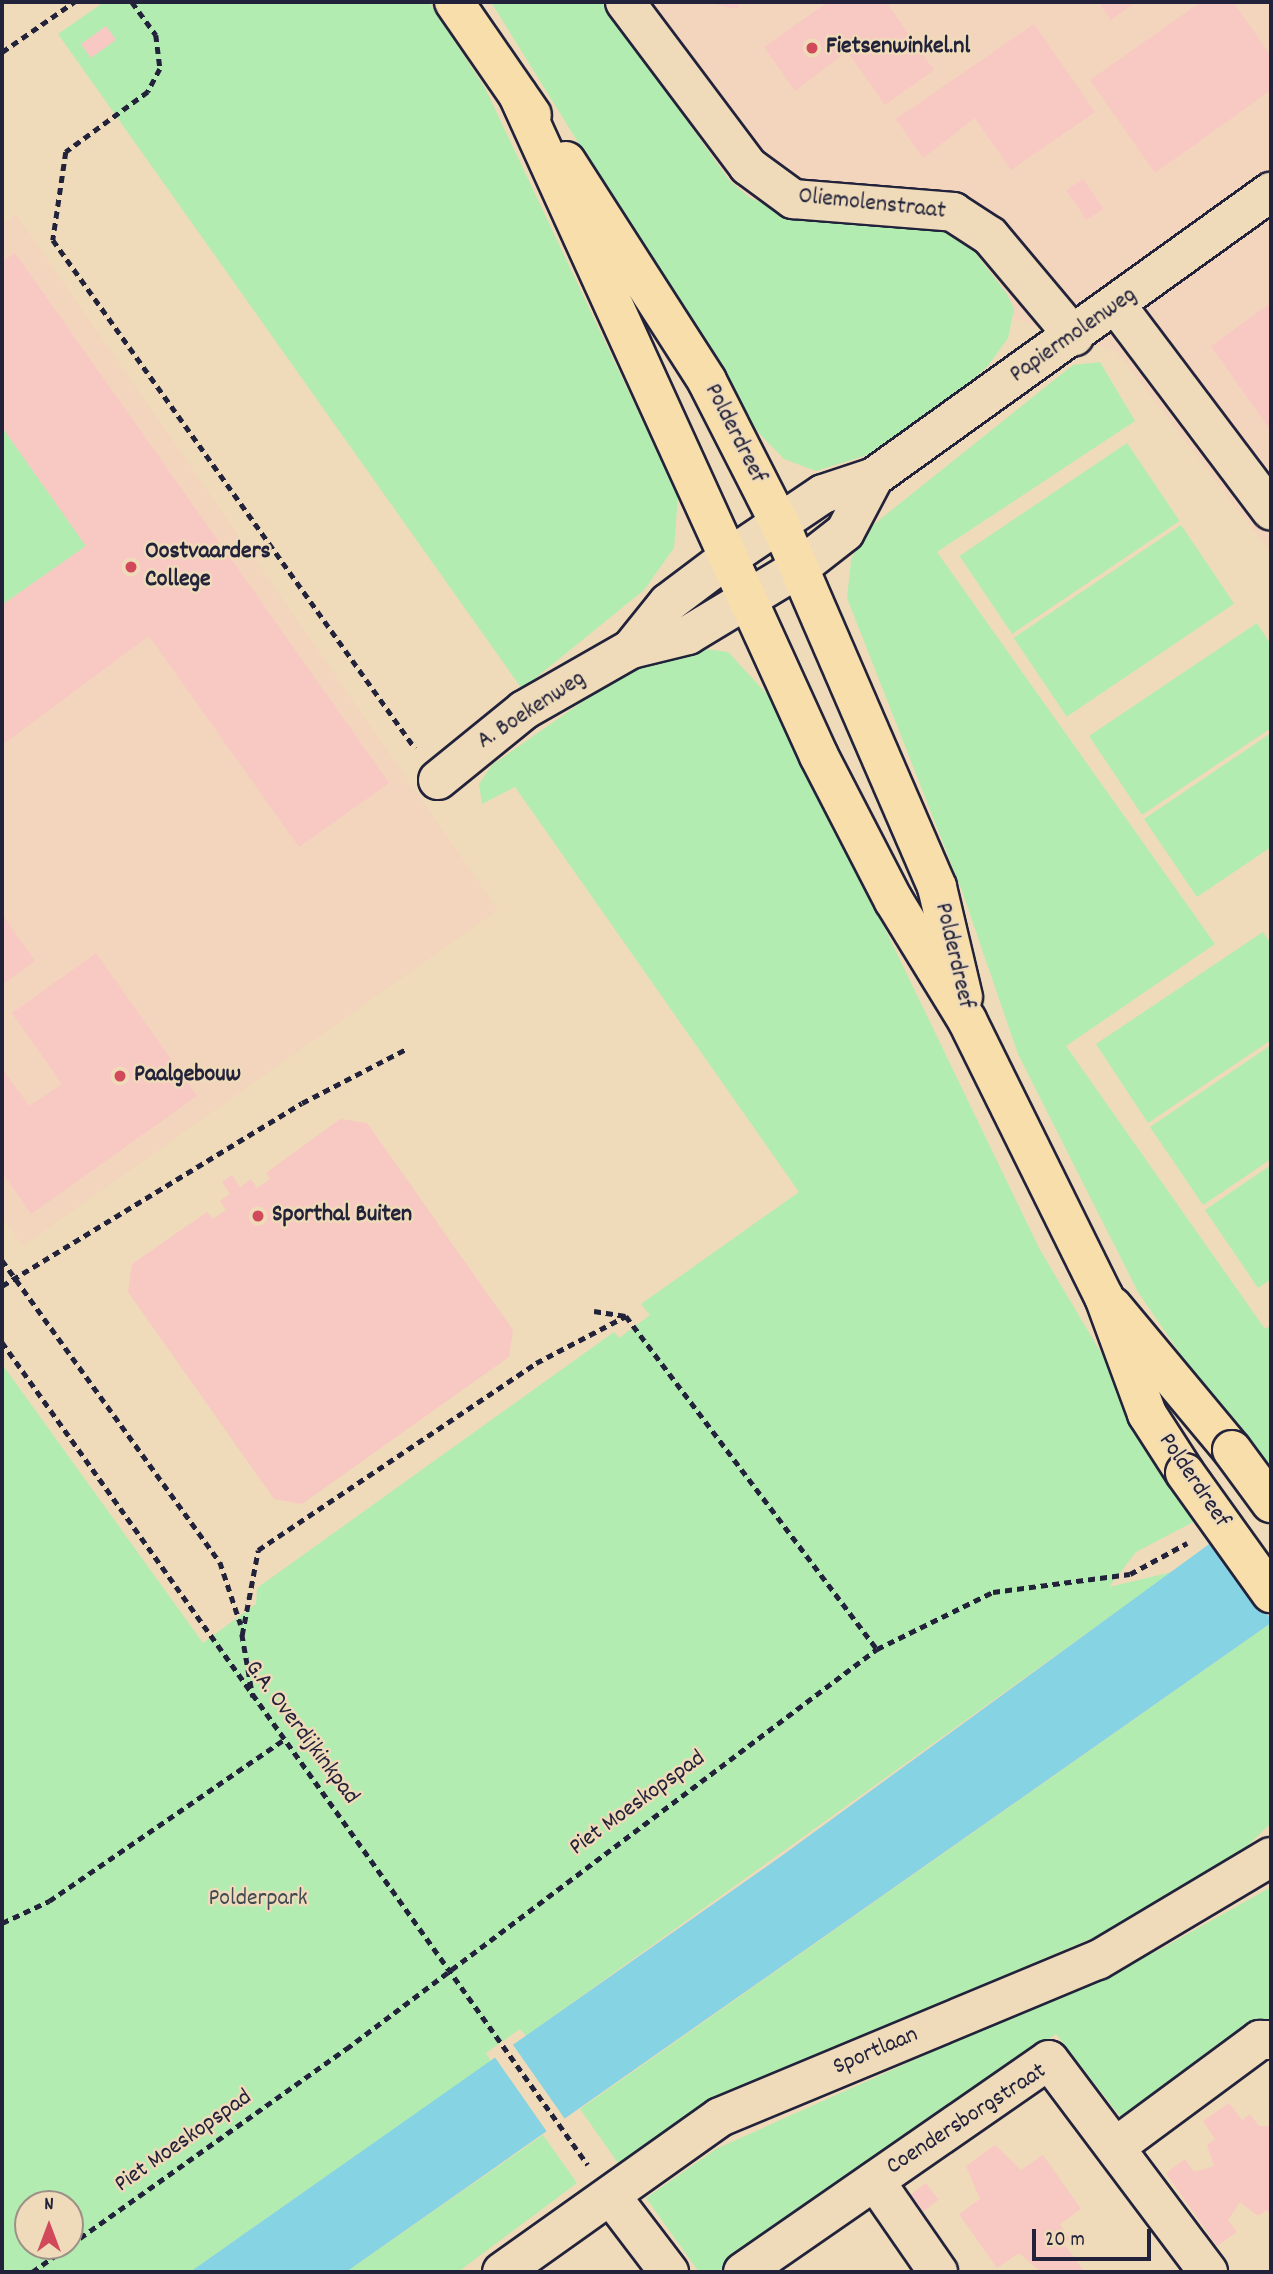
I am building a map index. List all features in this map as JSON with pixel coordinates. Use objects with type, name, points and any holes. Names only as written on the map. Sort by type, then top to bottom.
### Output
[{"type":"main road","name":"Polderdreef","points":[[454,2],[707,382],[780,524],[937,887],[967,1020]]},
{"type":"main road","name":"Polderdreef","points":[[517,95],[725,560],[894,901],[967,1020]]},
{"type":"main road","points":[[967,1020],[1104,1297]]},
{"type":"main road","name":"Polderdreef","points":[[1104,1297],[1160,1357],[1271,1503]]},
{"type":"main road","name":"Polderdreef","points":[[1104,1297],[1147,1414],[1185,1473],[1271,1593]]},
{"type":"street","name":"Oliemolenstraat","points":[[625,2],[707,118],[757,173],[793,199],[953,212],[990,236],[1074,336]]},
{"type":"street","name":"Papiermolenweg","points":[[780,524],[823,494],[874,477],[1117,306],[1271,192]]},
{"type":"street","points":[[1117,306],[1271,510]]},
{"type":"street","name":"Papiermolenweg","points":[[745,601],[799,568],[845,532],[874,477]]},
{"type":"street","name":"A. Boekenweg","points":[[631,649],[668,603],[725,560],[780,524]]},
{"type":"street","name":"A. Boekenweg","points":[[438,780],[494,730],[631,649],[688,635],[745,601]]},
{"type":"street","name":"Sportlaan","points":[[502,2272],[720,2117],[1098,1960],[1269,1854]]},
{"type":"street","points":[[1118,2145],[1260,2040],[1271,2040]]},
{"type":"street","name":"Coendersborgstraat","points":[[743,2272],[1049,2060],[1118,2145],[1208,2272]]},
{"type":"street","name":"Coendersborgstraat","points":[[875,2180],[938,2272]]},
{"type":"street","points":[[611,2196],[670,2272]]},
{"type":"path","points":[[2,52],[74,2]]},
{"type":"path","points":[[132,2],[156,35],[160,69],[148,92],[66,152],[53,240],[438,780]]},
{"type":"path","points":[[2,1286],[16,1280],[302,1104],[406,1049]]},
{"type":"path","points":[[2,1260],[220,1562],[242,1635],[255,1704]]},
{"type":"path","points":[[594,1311],[626,1315],[877,1649]]},
{"type":"path","points":[[242,1635],[258,1550],[536,1363],[626,1315]]},
{"type":"path","name":"G.A. Overdijkinkpad","points":[[2,1342],[255,1704],[285,1739],[449,1965],[491,2030],[573,2145]]},
{"type":"path","name":"Piet Moeskopspad","points":[[84,2235],[345,2049],[449,1965],[877,1649],[993,1592],[1130,1574],[1191,1540]]},
{"type":"path","points":[[2,1923],[49,1901],[285,1739]]},
{"type":"path","name":"Piet Moeskopspad","points":[[32,2272],[49,2260]]},
{"type":"shaded area","points":[[551,2],[1271,2],[1271,553],[1117,352],[705,218]]},
{"type":"shaded area","name":"Oostvaarders College","points":[[16,214],[498,910],[23,1246],[2,1217],[2,224]]},
{"type":"green space","points":[[104,2],[429,2],[485,88],[678,496],[674,548],[644,590],[522,689],[58,34]]},
{"type":"green space","points":[[491,2],[602,2],[729,180],[749,197],[781,212],[947,229],[966,241],[1007,294],[1014,309],[1008,338],[987,367],[936,410],[867,455],[816,471],[784,459],[758,432]]},
{"type":"green space","points":[[1100,362],[1135,421],[937,552],[1215,944],[1066,1046],[1265,1329],[1271,1325],[1271,1461],[1260,1470],[1138,1292],[1018,1054],[962,891],[847,598],[851,560],[863,533],[1073,365]]},
{"type":"green space","points":[[2,427],[86,546],[2,605]]},
{"type":"green space","points":[[1127,443],[1180,521],[1012,634],[960,556]]},
{"type":"green space","points":[[1181,525],[1234,604],[1067,717],[1014,638]]},
{"type":"green space","points":[[1257,623],[1271,645],[1271,728],[1142,815],[1089,736]]},
{"type":"green space","name":"Polderpark","points":[[699,648],[728,652],[777,705],[1039,1248],[1199,1519],[1136,1552],[1109,1587],[1172,1572],[526,2036],[520,2029],[486,2053],[491,2061],[190,2272],[2,2272],[2,1364],[203,1643],[256,1604],[257,1588],[614,1332],[619,1338],[650,1315],[641,1304],[799,1192],[515,787],[482,804],[479,784],[492,765],[632,667]]},
{"type":"green space","points":[[1271,733],[1271,847],[1197,897],[1144,819]]},
{"type":"green space","points":[[1263,932],[1271,944],[1271,1040],[1148,1123],[1096,1044]]},
{"type":"green space","points":[[1271,1045],[1271,1159],[1203,1205],[1150,1127]]},
{"type":"green space","points":[[1271,1165],[1271,1279],[1258,1288],[1205,1210]]},
{"type":"green space","points":[[1271,1623],[1271,1823],[1231,1862],[1127,1923],[740,2089],[618,2163],[580,2109]]},
{"type":"green space","points":[[1271,1887],[1271,2021],[1254,2024],[1122,2119],[1056,2034],[720,2272],[699,2272],[646,2198],[716,2149],[1159,1950]]},
{"type":"green space","points":[[543,2135],[577,2183],[458,2272],[346,2272]]},
{"type":"water","points":[[1271,1499],[1271,1623],[346,2272],[190,2272],[780,1857]]},
{"type":"pier","points":[[1271,1496],[1271,1620],[1213,1538]]},
{"type":"pier","points":[[511,2042],[567,2122],[549,2135],[493,2055]]},
{"type":"building","points":[[703,2],[739,2],[738,9]]},
{"type":"building","points":[[828,2],[886,2],[934,70],[885,105],[847,51],[795,91],[764,47]]},
{"type":"building","points":[[1098,2],[1136,2],[1111,20]]},
{"type":"building","points":[[1201,2],[1233,2],[1271,56],[1271,90],[1155,173],[1090,80]]},
{"type":"building","points":[[1034,24],[1095,112],[1011,170],[975,118],[923,158],[896,119]]},
{"type":"building","points":[[106,26],[116,40],[91,58],[81,44]]},
{"type":"building","points":[[1083,179],[1103,209],[1087,220],[1066,190]]},
{"type":"building","points":[[15,253],[389,783],[299,847],[149,636],[2,745],[2,605],[86,546],[2,427],[2,262]]},
{"type":"building","points":[[1271,303],[1271,431],[1211,346]]},
{"type":"building","points":[[2,914],[35,961],[2,985]]},
{"type":"building","name":"Paalgebouw","points":[[96,953],[197,1096],[31,1214],[2,1172],[2,1068],[29,1106],[62,1084],[12,1013]]},
{"type":"building","points":[[340,1119],[367,1123],[513,1330],[509,1357],[302,1504],[274,1499],[128,1292],[132,1264],[207,1212],[213,1219],[226,1210],[220,1201],[230,1194],[222,1182],[232,1175],[240,1187],[251,1179],[257,1188],[270,1179],[266,1173]]},
{"type":"building","points":[[1229,2103],[1242,2120],[1250,2114],[1259,2126],[1271,2126],[1271,2217],[1267,2210],[1258,2216],[1240,2202],[1228,2220],[1237,2232],[1217,2246],[1166,2173],[1185,2159],[1194,2172],[1214,2166],[1207,2145],[1215,2139],[1203,2121]]},
{"type":"building","points":[[995,2145],[1021,2170],[1043,2155],[1081,2209],[1060,2224],[1070,2239],[1064,2244],[1084,2271],[1093,2272],[1041,2272],[1019,2253],[997,2268],[959,2214],[980,2199],[966,2166]]},
{"type":"building","points":[[926,2183],[939,2200],[923,2211],[911,2194]]},
{"type":"place","name":"Fietsenwinkel.nl","points":[[812,48]]},
{"type":"place","name":"Oostvaarders College","points":[[131,567]]},
{"type":"place","name":"Paalgebouw","points":[[120,1076]]},
{"type":"place","name":"Sporthal Buiten","points":[[258,1216]]}]
